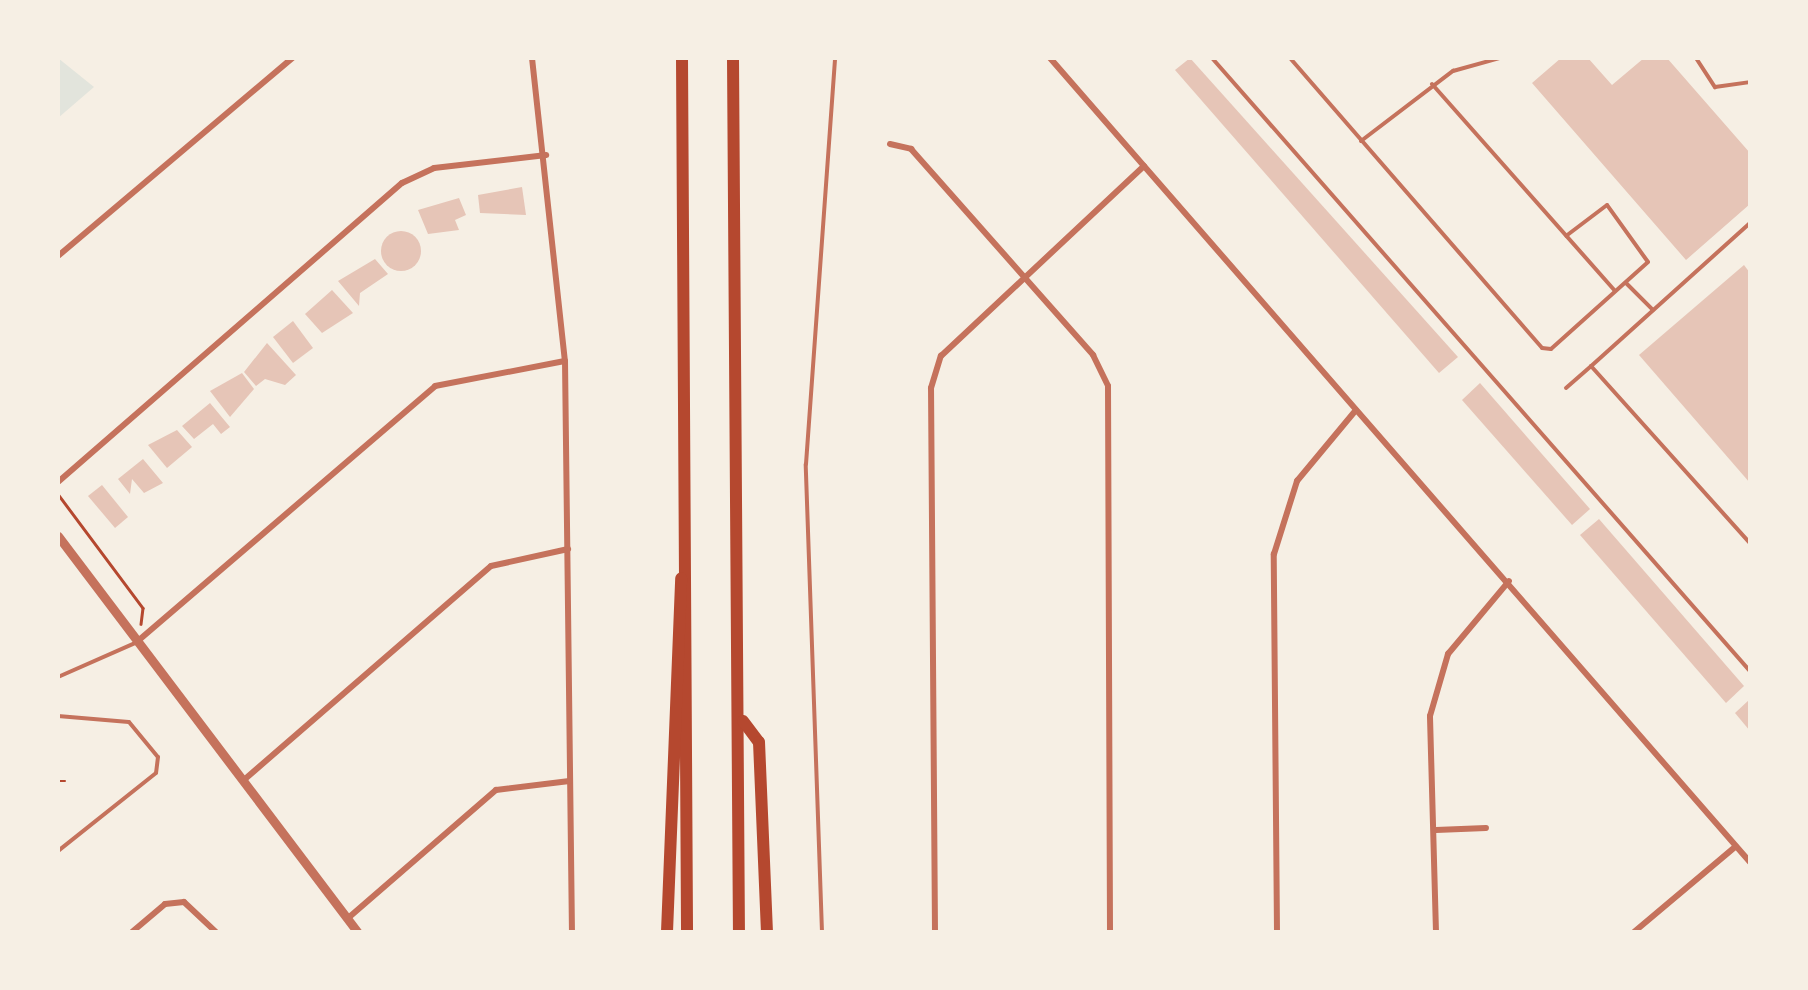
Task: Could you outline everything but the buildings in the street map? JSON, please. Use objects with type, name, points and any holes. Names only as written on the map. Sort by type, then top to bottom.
[{"type":"highway","points":[[682,58],[687,932]]},
{"type":"highway","points":[[734,58],[742,720],[739,932]]},
{"type":"highway","points":[[667,932],[674,596],[685,566]]},
{"type":"highway","points":[[742,720],[759,742],[767,932]]},
{"type":"street","points":[[58,256],[292,58]]},
{"type":"street","points":[[532,58],[546,155],[565,361],[572,932]]},
{"type":"street","points":[[1050,58],[1750,862]]},
{"type":"street","points":[[890,144],[911,150],[1093,355],[1108,386],[1110,932]]},
{"type":"street","points":[[58,482],[402,183],[434,168],[546,155]]},
{"type":"street","points":[[935,932],[932,388],[941,356],[1019,275],[1144,166]]},
{"type":"street","points":[[140,640],[435,386],[565,361]]},
{"type":"street","points":[[1277,932],[1274,554],[1297,481],[1356,410]]},
{"type":"street","points":[[58,536],[357,932]]},
{"type":"street","points":[[245,779],[491,566],[568,549]]},
{"type":"street","points":[[1436,932],[1430,716],[1448,654],[1508,581]]},
{"type":"street","points":[[347,918],[496,790],[568,781]]},
{"type":"street","points":[[1436,830],[1486,828]]},
{"type":"street","points":[[1634,932],[1736,846]]},
{"type":"street","points":[[132,932],[165,904],[184,902],[216,932]]},
{"type":"lane","points":[[822,932],[806,464],[835,58]]},
{"type":"lane","points":[[1212,58],[1750,671]]},
{"type":"lane","points":[[1290,58],[1542,348],[1626,283],[1646,253],[1606,205],[1566,236]]},
{"type":"lane","points":[[1360,141],[1432,84],[1500,58]]},
{"type":"lane","points":[[1696,58],[1715,87],[1750,82]]},
{"type":"lane","points":[[1432,84],[1616,292]]},
{"type":"lane","points":[[1566,388],[1750,224]]},
{"type":"lane","points":[[1745,228],[1750,234]]},
{"type":"lane","points":[[1626,283],[1652,310]]},
{"type":"lane","points":[[1591,366],[1750,543]]},
{"type":"lane","points":[[58,677],[140,640]]},
{"type":"lane","points":[[58,716],[138,726],[158,764],[58,851]]},
{"type":"path","points":[[58,494],[144,608],[140,640]]},
{"type":"path","points":[[58,781],[65,781]]},
{"type":"shaded area","points":[[58,58],[94,87],[58,118]]}]
